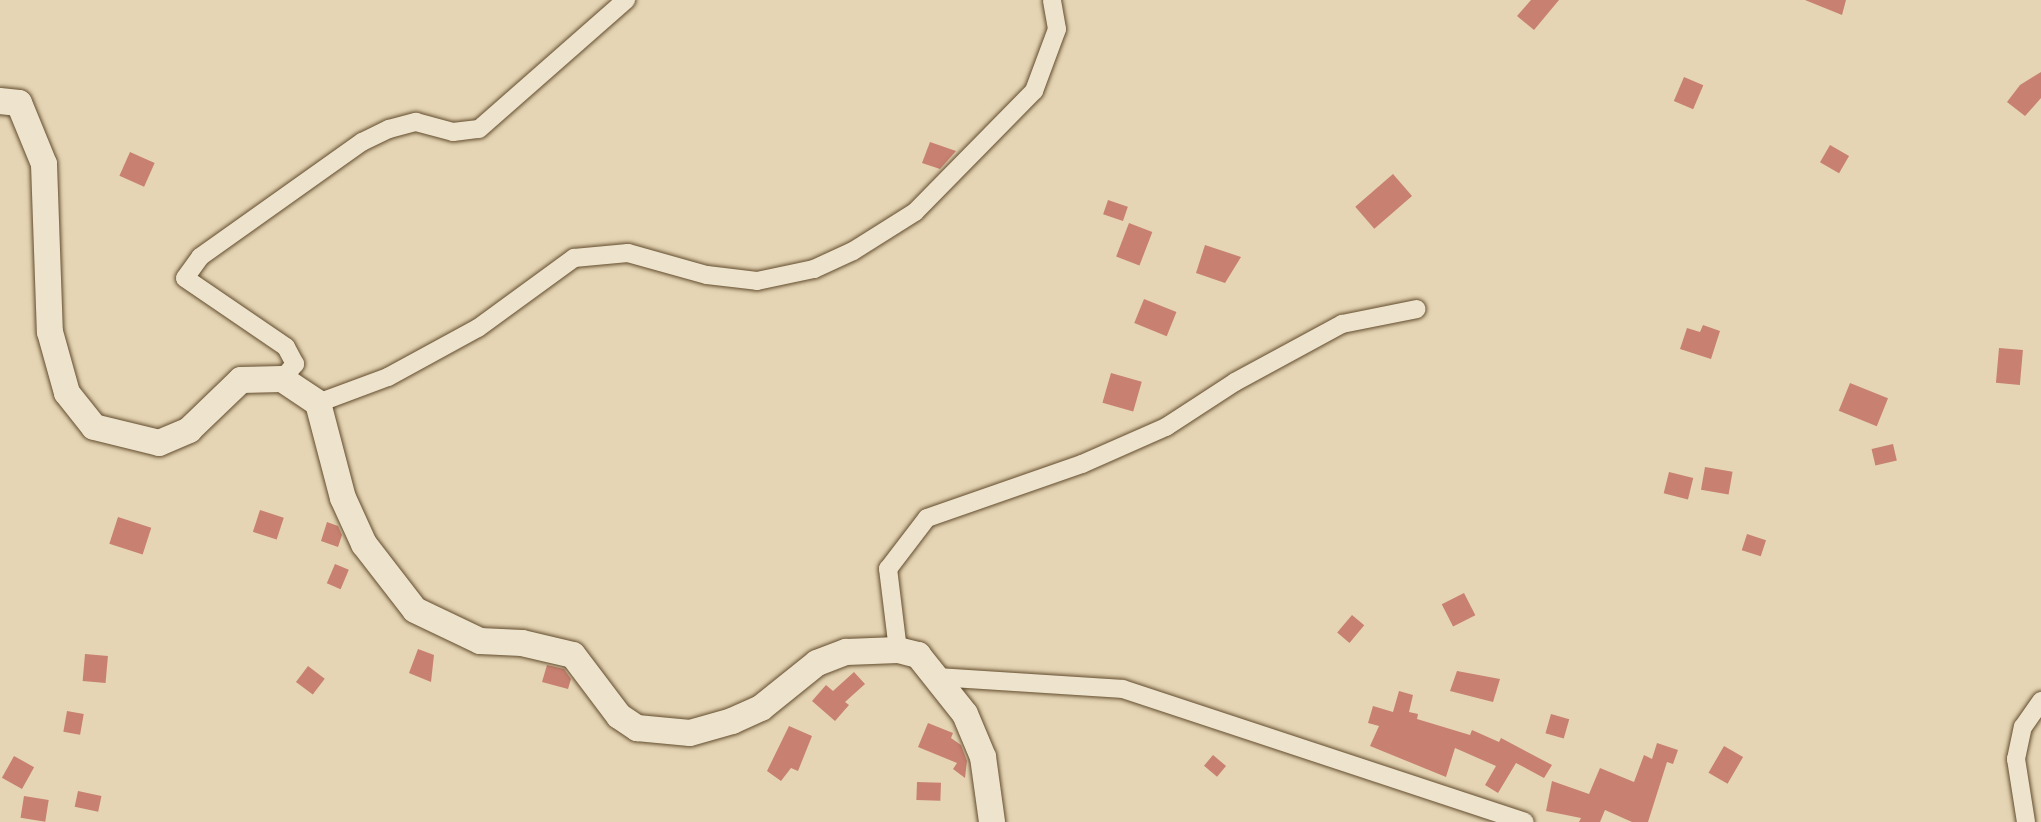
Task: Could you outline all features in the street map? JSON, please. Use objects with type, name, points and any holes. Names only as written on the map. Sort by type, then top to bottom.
[{"type":"main road","points":[[0,101],[19,103],[44,164],[50,332],[67,393],[94,427],[159,443],[189,430],[241,380],[282,379],[318,403],[343,498],[364,544],[415,610],[480,641],[522,643],[573,655],[619,716],[637,728],[690,733],[732,721],[761,708],[817,663],[846,652],[898,650],[918,655],[965,714],[983,757],[992,822]]},
{"type":"street","points":[[282,379],[295,364],[286,347],[185,278],[200,257],[362,142],[389,129],[416,122],[453,132],[479,129],[626,0]]},
{"type":"street","points":[[318,403],[388,377],[478,328],[574,258],[628,253],[707,275],[757,281],[814,269],[853,251],[915,212],[1034,91],[1057,29],[1052,0]]},
{"type":"street","points":[[898,650],[888,569],[927,518],[1082,464],[1166,427],[1235,382],[1342,324],[1417,309]]},
{"type":"street","points":[[938,677],[1123,689],[1525,822]]},
{"type":"street","points":[[2026,822],[2016,759],[2023,727],[2041,701]]},
{"type":"building","points":[[1531,0],[1559,0],[1534,30],[1517,16]]},
{"type":"building","points":[[1805,0],[1846,0],[1842,15]]},
{"type":"building","points":[[2041,72],[2041,98],[2025,116],[2007,102],[2020,85]]},
{"type":"building","points":[[1684,77],[1703,85],[1693,109],[1674,101]]},
{"type":"building","points":[[930,142],[956,151],[940,169],[922,163]]},
{"type":"building","points":[[1830,145],[1849,156],[1839,173],[1820,162]]},
{"type":"building","points":[[130,152],[155,163],[144,187],[119,176]]},
{"type":"building","points":[[1393,174],[1412,196],[1374,229],[1355,207]]},
{"type":"building","points":[[1108,200],[1128,207],[1123,221],[1103,214]]},
{"type":"building","points":[[1129,223],[1152,232],[1139,266],[1116,257]]},
{"type":"building","points":[[1205,245],[1241,257],[1225,283],[1196,273]]},
{"type":"building","points":[[1144,299],[1176,312],[1167,336],[1134,323]]},
{"type":"building","points":[[1703,325],[1720,331],[1711,359],[1680,349],[1687,328],[1700,332]]},
{"type":"building","points":[[1999,348],[2023,350],[2020,385],[1996,383]]},
{"type":"building","points":[[1111,373],[1142,382],[1133,412],[1102,403]]},
{"type":"building","points":[[1850,383],[1888,398],[1877,426],[1839,411]]},
{"type":"building","points":[[1893,444],[1897,461],[1875,466],[1872,449]]},
{"type":"building","points":[[1705,467],[1733,472],[1729,495],[1701,490]]},
{"type":"building","points":[[1669,472],[1693,478],[1688,499],[1664,493]]},
{"type":"building","points":[[260,510],[284,518],[277,540],[253,532]]},
{"type":"building","points":[[118,517],[151,528],[143,554],[109,544]]},
{"type":"building","points":[[327,522],[338,526],[342,535],[338,547],[321,541]]},
{"type":"building","points":[[1747,534],[1766,540],[1761,556],[1742,550]]},
{"type":"building","points":[[335,564],[349,570],[341,589],[327,583]]},
{"type":"building","points":[[1464,593],[1475,615],[1453,627],[1442,604]]},
{"type":"building","points":[[1352,615],[1364,625],[1349,643],[1337,633]]},
{"type":"building","points":[[418,649],[434,655],[431,682],[409,673]]},
{"type":"building","points":[[85,654],[108,656],[106,683],[83,681]]},
{"type":"building","points":[[547,665],[564,669],[571,679],[568,689],[542,682]]},
{"type":"building","points":[[308,666],[325,679],[313,695],[296,682]]},
{"type":"building","points":[[1457,671],[1500,679],[1493,702],[1450,691]]},
{"type":"building","points":[[854,672],[865,684],[845,702],[849,705],[835,721],[812,701],[826,685],[833,691]]},
{"type":"building","points":[[1399,691],[1413,695],[1409,712],[1418,714],[1417,719],[1470,735],[1472,730],[1499,742],[1501,738],[1552,765],[1544,778],[1516,763],[1498,793],[1485,785],[1496,766],[1455,748],[1446,777],[1370,746],[1379,726],[1368,723],[1373,706],[1393,712]]},
{"type":"building","points":[[67,711],[84,714],[80,735],[63,732]]},
{"type":"building","points":[[1551,714],[1569,719],[1564,738],[1545,733]]},
{"type":"building","points":[[928,723],[953,733],[951,738],[961,745],[967,761],[965,778],[953,769],[957,763],[918,747]]},
{"type":"building","points":[[789,726],[812,736],[798,771],[791,768],[781,781],[767,771]]},
{"type":"building","points":[[1657,743],[1678,750],[1673,764],[1667,762],[1648,822],[1632,822],[1605,810],[1600,822],[1579,822],[1581,818],[1546,811],[1552,781],[1589,794],[1600,768],[1634,782],[1644,755],[1652,759]]},
{"type":"building","points":[[1724,746],[1743,757],[1728,784],[1708,773]]},
{"type":"building","points":[[1213,755],[1226,766],[1217,777],[1204,766]]},
{"type":"building","points":[[14,756],[34,767],[22,789],[2,778]]},
{"type":"building","points":[[917,782],[941,783],[940,801],[916,800]]},
{"type":"building","points":[[78,791],[101,796],[98,812],[75,807]]},
{"type":"building","points":[[24,796],[49,800],[45,822],[21,818]]}]
